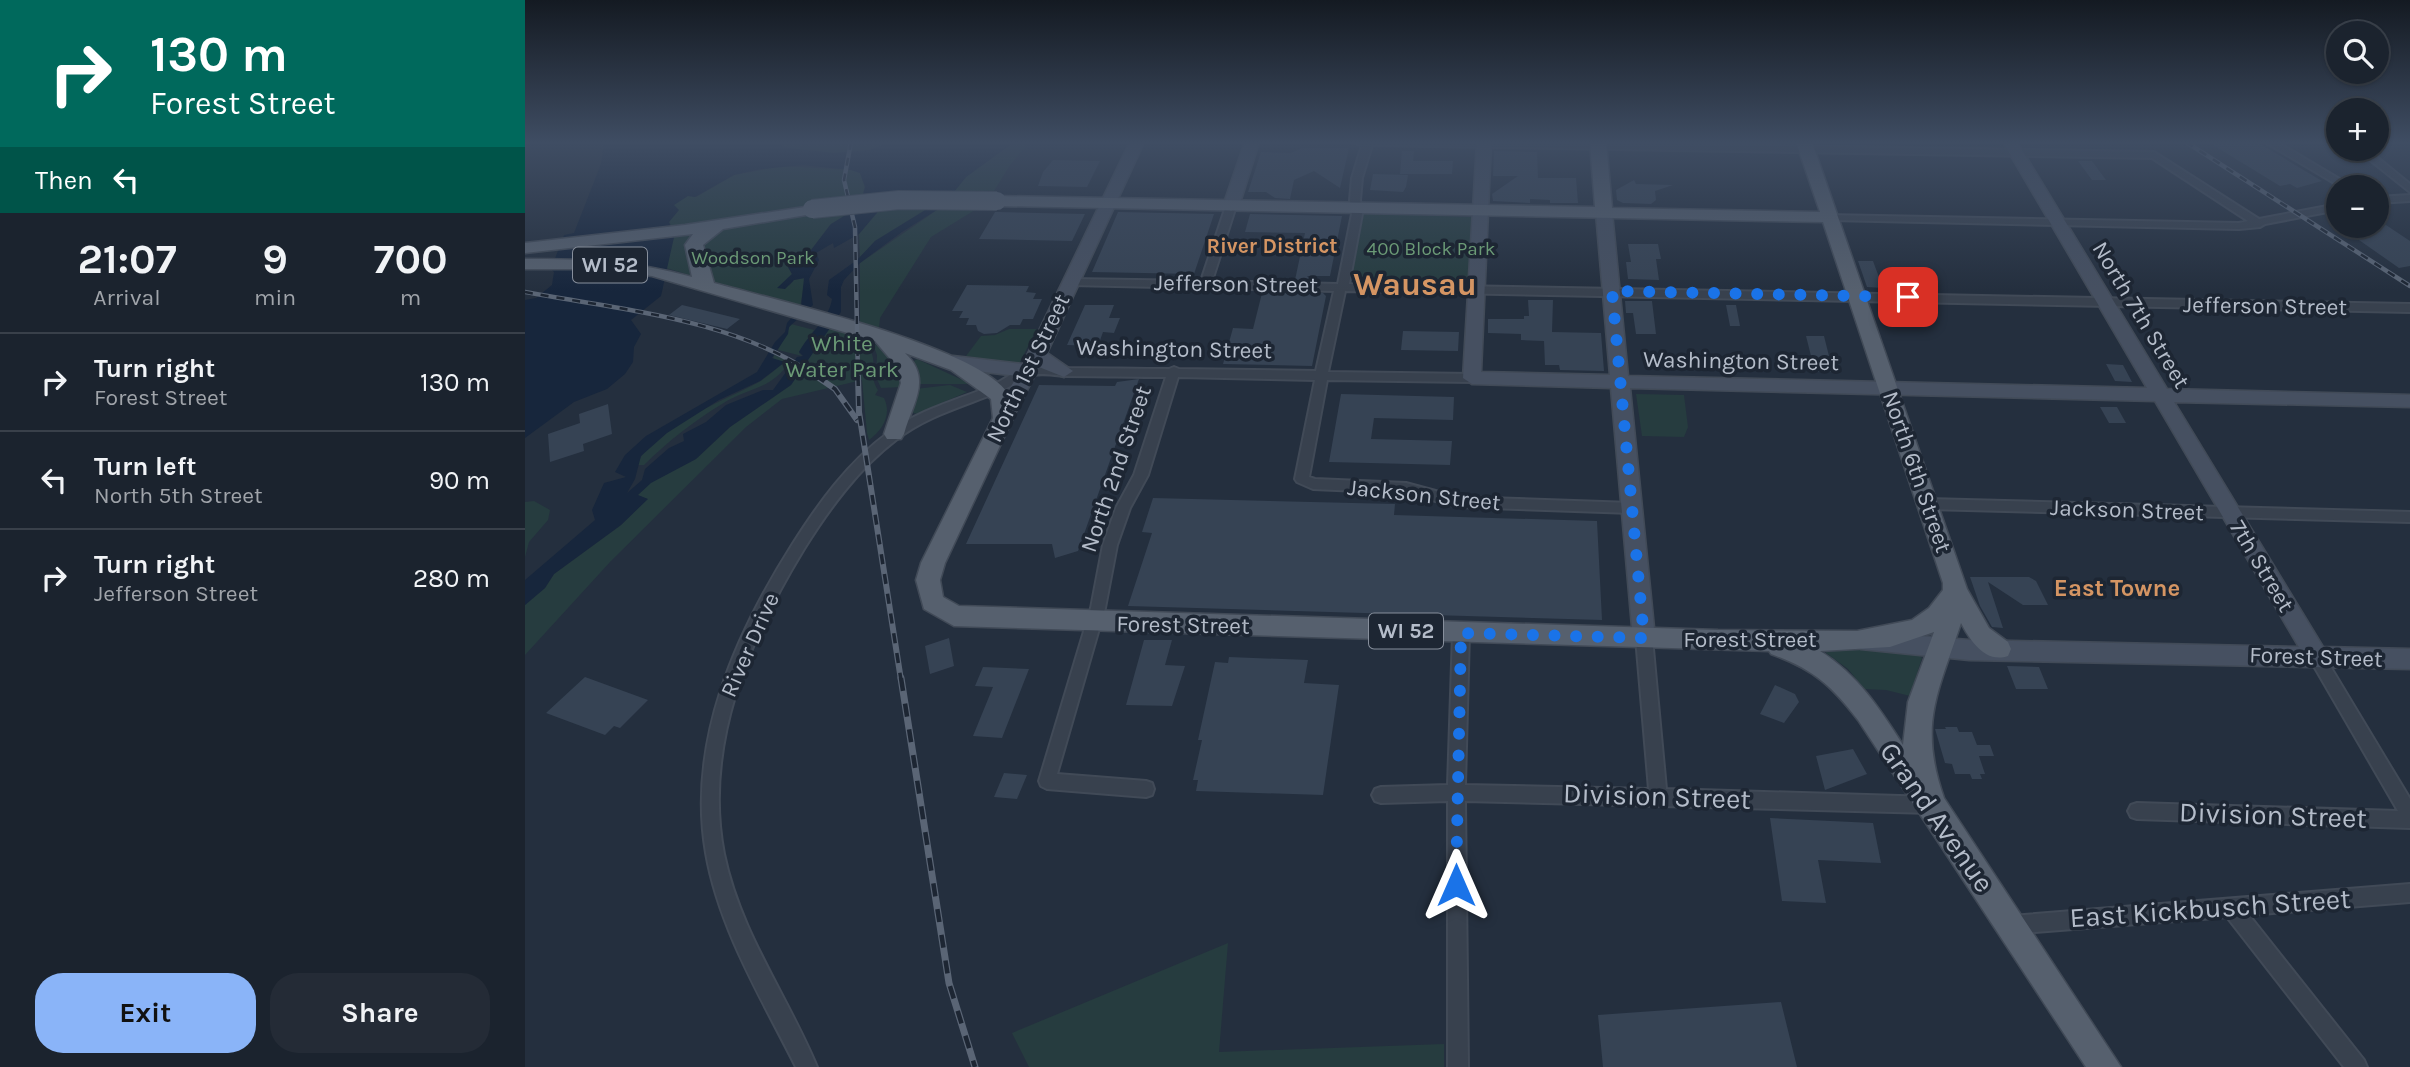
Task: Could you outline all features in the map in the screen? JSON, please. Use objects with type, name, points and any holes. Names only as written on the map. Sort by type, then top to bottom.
[{"type":"main road","points":[[1602,192],[1604,213],[1831,217]]},
{"type":"main road","name":"North 6th Street","points":[[1822,192],[1956,591],[1980,635],[1999,649]]},
{"type":"main road","name":"WI 52","points":[[525,248],[685,230],[812,209],[919,199],[1604,213]]},
{"type":"main road","points":[[707,287],[700,274],[694,243],[701,235],[721,224]]},
{"type":"main road","name":"WI 52","points":[[525,264],[616,265],[671,276],[883,337],[953,362],[992,388]]},
{"type":"main road","points":[[883,337],[888,348],[906,366],[911,382],[908,398],[894,434]]},
{"type":"main road","points":[[992,388],[1003,402],[1003,418]]},
{"type":"main road","name":"North 1st Street","points":[[930,596],[928,580],[933,562],[1003,418]]},
{"type":"main road","name":"WI 52","points":[[1857,641],[1890,637],[1920,628],[1938,615],[1956,591]]},
{"type":"main road","points":[[1932,805],[1917,757],[1915,727],[1956,591]]},
{"type":"main road","name":"Forest Street","points":[[930,596],[940,609],[954,616],[1094,623],[1718,640],[1857,641]]},
{"type":"main road","name":"Grand Avenue","points":[[1718,640],[1794,650],[1827,666],[1853,692],[1906,776],[1932,805],[2105,1067]]},
{"type":"street","name":"North 1st Street","points":[[1003,418],[1038,353],[1113,192]]},
{"type":"street","points":[[1206,284],[1236,192]]},
{"type":"street","points":[[1321,376],[1357,214],[1354,208],[1356,192]]},
{"type":"street","points":[[1472,378],[1481,192]]},
{"type":"street","name":"North 7th Street","points":[[2039,192],[2229,513]]},
{"type":"street","points":[[2211,192],[2260,224]]},
{"type":"street","points":[[2389,199],[2410,198]]},
{"type":"street","points":[[1831,217],[2260,224],[2326,210]]},
{"type":"street","points":[[1604,213],[1658,795]]},
{"type":"street","name":"Jefferson Street","points":[[1070,282],[1343,285],[2410,308]]},
{"type":"street","points":[[1038,353],[1044,362],[1064,371]]},
{"type":"street","points":[[953,362],[1028,371]]},
{"type":"street","name":"Washington Street","points":[[1028,371],[1137,370],[2410,401]]},
{"type":"street","name":"River Drive","points":[[807,1067],[742,936],[725,891],[712,829],[713,754],[733,674],[769,596],[831,503],[867,459],[894,434],[935,410],[1028,371]]},
{"type":"street","name":"North 2nd Street","points":[[1146,789],[1047,781],[1094,623],[1110,545],[1125,503],[1141,475],[1174,371]]},
{"type":"street","name":"Jackson Street","points":[[1321,376],[1301,470],[1302,479],[1313,484],[1406,488],[1458,502],[1632,508]]},
{"type":"street","name":"Jackson Street","points":[[1928,504],[2410,517]]},
{"type":"street","name":"7th Street","points":[[2229,513],[2316,656]]},
{"type":"street","points":[[1458,1067],[1456,793],[1461,633]]},
{"type":"street","name":"Forest Street","points":[[1857,641],[1941,648],[2410,659]]},
{"type":"street","points":[[2316,656],[2410,817]]},
{"type":"street","name":"Division Street","points":[[1381,795],[1658,795],[1932,805]]},
{"type":"street","name":"Division Street","points":[[2137,811],[2410,817]]},
{"type":"street","name":"East Kickbusch Street","points":[[2011,925],[2410,893]]},
{"type":"street","points":[[2231,907],[2357,1067]]},
{"type":"green space","name":"Woodson Park","points":[[705,192],[864,192],[862,198],[849,213],[830,225],[805,258],[788,267],[792,274],[789,286],[794,280],[805,278],[800,308],[666,268],[674,237],[804,214],[811,205],[672,227],[669,222],[673,205],[688,195],[696,197]]},
{"type":"green space","points":[[953,192],[994,192],[991,196],[950,195]]},
{"type":"green space","points":[[983,205],[931,237],[880,318],[879,328],[860,323],[860,263],[943,206]]},
{"type":"green space","points":[[881,207],[927,209],[875,241],[860,258],[859,234]]},
{"type":"green space","name":"400 Block Park","points":[[1362,213],[1471,217],[1474,219],[1471,223],[1469,282],[1354,282],[1352,270]]},
{"type":"green space","name":"White Water Park","points":[[830,322],[858,332],[871,349],[873,378],[878,390],[875,395],[884,398],[887,410],[885,421],[878,431],[869,440],[862,380],[782,399],[746,427],[610,562],[525,655],[525,605],[545,588],[554,574],[621,525],[647,499],[637,495],[651,482],[696,459],[730,427],[791,385]]},
{"type":"green space","points":[[791,324],[814,330],[799,353],[802,356],[778,350]]},
{"type":"green space","points":[[1009,329],[1037,329],[1019,364],[966,356],[981,336],[995,335]]},
{"type":"green space","points":[[872,342],[895,359],[902,387],[881,388],[876,377],[877,355]]},
{"type":"green space","points":[[774,355],[790,361],[776,378],[732,398],[671,440],[644,465],[637,465],[657,439],[673,427],[759,382],[785,362],[773,360]]},
{"type":"green space","points":[[917,359],[971,384],[918,384],[911,363]]},
{"type":"green space","points":[[950,385],[967,392],[917,414],[908,411],[915,389]]},
{"type":"green space","points":[[1636,394],[1684,395],[1688,427],[1684,437],[1642,436]]},
{"type":"green space","points":[[534,501],[550,510],[548,520],[529,542],[525,557],[525,502]]},
{"type":"green space","points":[[1826,648],[1914,650],[1922,658],[1910,696],[1886,690],[1864,689],[1848,669],[1826,653]]},
{"type":"green space","points":[[1228,943],[1219,1052],[1444,1044],[1444,1067],[1029,1067],[1012,1033]]},
{"type":"water","points":[[590,192],[704,192],[695,197],[688,196],[674,205],[679,210],[669,222],[674,237],[661,296],[631,320],[641,334],[634,347],[633,362],[625,374],[607,389],[574,402],[525,438],[525,300],[536,298],[552,285],[554,272],[551,269],[564,235],[574,233]]},
{"type":"water","points":[[864,192],[954,192],[943,206],[860,263],[844,280],[841,287],[841,312],[791,385],[730,427],[696,459],[651,483],[638,495],[648,499],[621,525],[554,574],[545,588],[525,605],[525,580],[595,520],[592,510],[604,483],[626,477],[615,472],[625,455],[646,436],[757,372],[775,342],[785,332],[787,323],[801,307],[804,278],[794,280],[785,289],[777,288],[792,274],[788,267],[805,258],[831,224],[849,213],[862,198]],"holes":[[[882,207],[927,209],[875,241],[857,260],[829,280],[827,295],[832,299],[827,313],[799,352],[803,356],[797,357],[773,390],[763,390],[726,405],[706,422],[683,434],[684,441],[669,448],[645,469],[642,480],[627,493],[635,479],[641,456],[667,433],[719,400],[760,381],[785,362],[772,358],[788,334],[789,327],[813,305],[809,279],[819,260],[816,253],[833,243],[834,248],[859,234]]]},
{"type":"building","points":[[1248,192],[1292,192],[1290,199],[1275,198],[1266,192]]},
{"type":"building","points":[[1495,192],[1577,192],[1578,203],[1550,203],[1550,200],[1530,199],[1530,203],[1493,201],[1492,194]]},
{"type":"building","points":[[1616,192],[1655,192],[1656,200],[1651,204],[1623,203],[1617,200]]},
{"type":"building","points":[[995,212],[1085,214],[1072,241],[979,239]]},
{"type":"building","points":[[1118,212],[1214,214],[1194,274],[1092,272]]},
{"type":"building","points":[[1250,214],[1342,216],[1330,276],[1307,276],[1312,281],[1295,280],[1305,233],[1245,232]]},
{"type":"building","points":[[2389,227],[2410,241],[2410,266],[2399,268],[2356,238],[2389,238]]},
{"type":"building","points":[[1628,244],[1658,244],[1661,259],[1656,259],[1659,280],[1628,279],[1626,262],[1631,262]]},
{"type":"building","points":[[1858,261],[1873,261],[1883,288],[1867,287]]},
{"type":"building","points":[[967,285],[1029,286],[1026,292],[1036,293],[1033,299],[1042,299],[1033,319],[1023,319],[1020,325],[1010,325],[997,333],[984,334],[978,331],[976,325],[966,325],[969,318],[959,318],[963,311],[952,311]]},
{"type":"building","points":[[1262,293],[1323,293],[1326,296],[1312,366],[1223,364],[1233,328],[1253,329]]},
{"type":"building","points":[[1528,300],[1553,300],[1552,332],[1601,333],[1604,371],[1560,370],[1559,365],[1545,365],[1544,341],[1521,340],[1521,334],[1488,333],[1488,319],[1524,319],[1524,316],[1529,316]]},
{"type":"building","points":[[1625,301],[1652,301],[1656,334],[1636,334],[1633,313],[1626,313]]},
{"type":"building","points":[[682,305],[740,319],[727,329],[669,315]]},
{"type":"building","points":[[1085,305],[1114,305],[1109,318],[1120,318],[1114,333],[1103,332],[1098,346],[1067,345]]},
{"type":"building","points":[[1726,305],[1736,305],[1740,326],[1730,326]]},
{"type":"building","points":[[1403,331],[1459,332],[1458,351],[1401,350]]},
{"type":"building","points":[[1806,336],[1824,336],[1833,372],[1815,372]]},
{"type":"building","points":[[2106,364],[2123,365],[2132,382],[2115,381]]},
{"type":"building","points":[[1139,379],[1078,551],[1055,558],[1052,544],[966,544],[1039,385],[1115,386],[1117,382]]},
{"type":"building","points":[[1341,394],[1454,397],[1453,420],[1374,418],[1371,439],[1452,441],[1450,465],[1329,462]]},
{"type":"building","points":[[608,404],[612,434],[583,444],[584,451],[550,462],[548,434],[580,423],[579,414]]},
{"type":"building","points":[[2100,407],[2117,407],[2126,423],[2109,423]]},
{"type":"building","points":[[1153,498],[1395,504],[1394,515],[1597,521],[1602,620],[1128,606],[1152,533],[1142,532]]},
{"type":"building","points":[[1970,577],[2029,577],[2036,581],[2048,605],[2023,605],[1988,582],[2003,628],[1992,627],[1980,606]]},
{"type":"building","points":[[949,638],[954,666],[930,674],[925,646]]},
{"type":"building","points":[[1144,640],[1172,640],[1165,665],[1185,666],[1172,706],[1126,705]]},
{"type":"building","points":[[1229,657],[1308,660],[1304,683],[1339,685],[1323,795],[1196,791],[1198,780],[1193,780],[1202,740],[1198,740],[1215,662],[1228,663]]},
{"type":"building","points":[[2007,666],[2039,667],[2048,689],[2016,689]]},
{"type":"building","points":[[983,667],[1029,669],[1002,738],[973,736],[993,687],[975,686]]},
{"type":"building","points":[[585,677],[648,700],[620,728],[614,726],[605,735],[546,713]]},
{"type":"building","points":[[1775,685],[1795,694],[1799,702],[1784,723],[1760,714]]},
{"type":"building","points":[[1945,727],[1957,727],[1959,732],[1972,732],[1977,745],[1990,745],[1994,756],[1979,756],[1985,774],[1980,774],[1982,779],[1972,779],[1970,774],[1955,774],[1952,764],[1945,763],[1935,729],[1946,729]]},
{"type":"building","points":[[1853,749],[1867,774],[1825,790],[1816,756]]},
{"type":"building","points":[[1004,773],[1027,775],[1017,799],[994,797]]},
{"type":"building","points":[[1770,818],[1873,823],[1881,863],[1818,860],[1826,903],[1782,901]]},
{"type":"building","points":[[1781,1002],[1797,1067],[1603,1067],[1598,1015]]},
{"type":"railway","points":[[847,192],[855,227],[858,378]]},
{"type":"railway","points":[[2263,192],[2410,286]]},
{"type":"railway","points":[[525,292],[639,312],[715,330],[752,342],[787,358],[818,377]]},
{"type":"railway","points":[[858,376],[859,412],[901,680]]},
{"type":"railway","points":[[818,377],[835,389],[857,420]]},
{"type":"railway","points":[[901,678],[949,983],[975,1067]]},
{"type":"district","name":"River District","points":[[1272,246]]},
{"type":"district","name":"Wausau","points":[[1415,284]]},
{"type":"district","name":"East Towne","points":[[2117,588]]},
{"type":"route","points":[[1456,885],[1461,633],[1644,638],[1612,291],[1908,297]]}]
